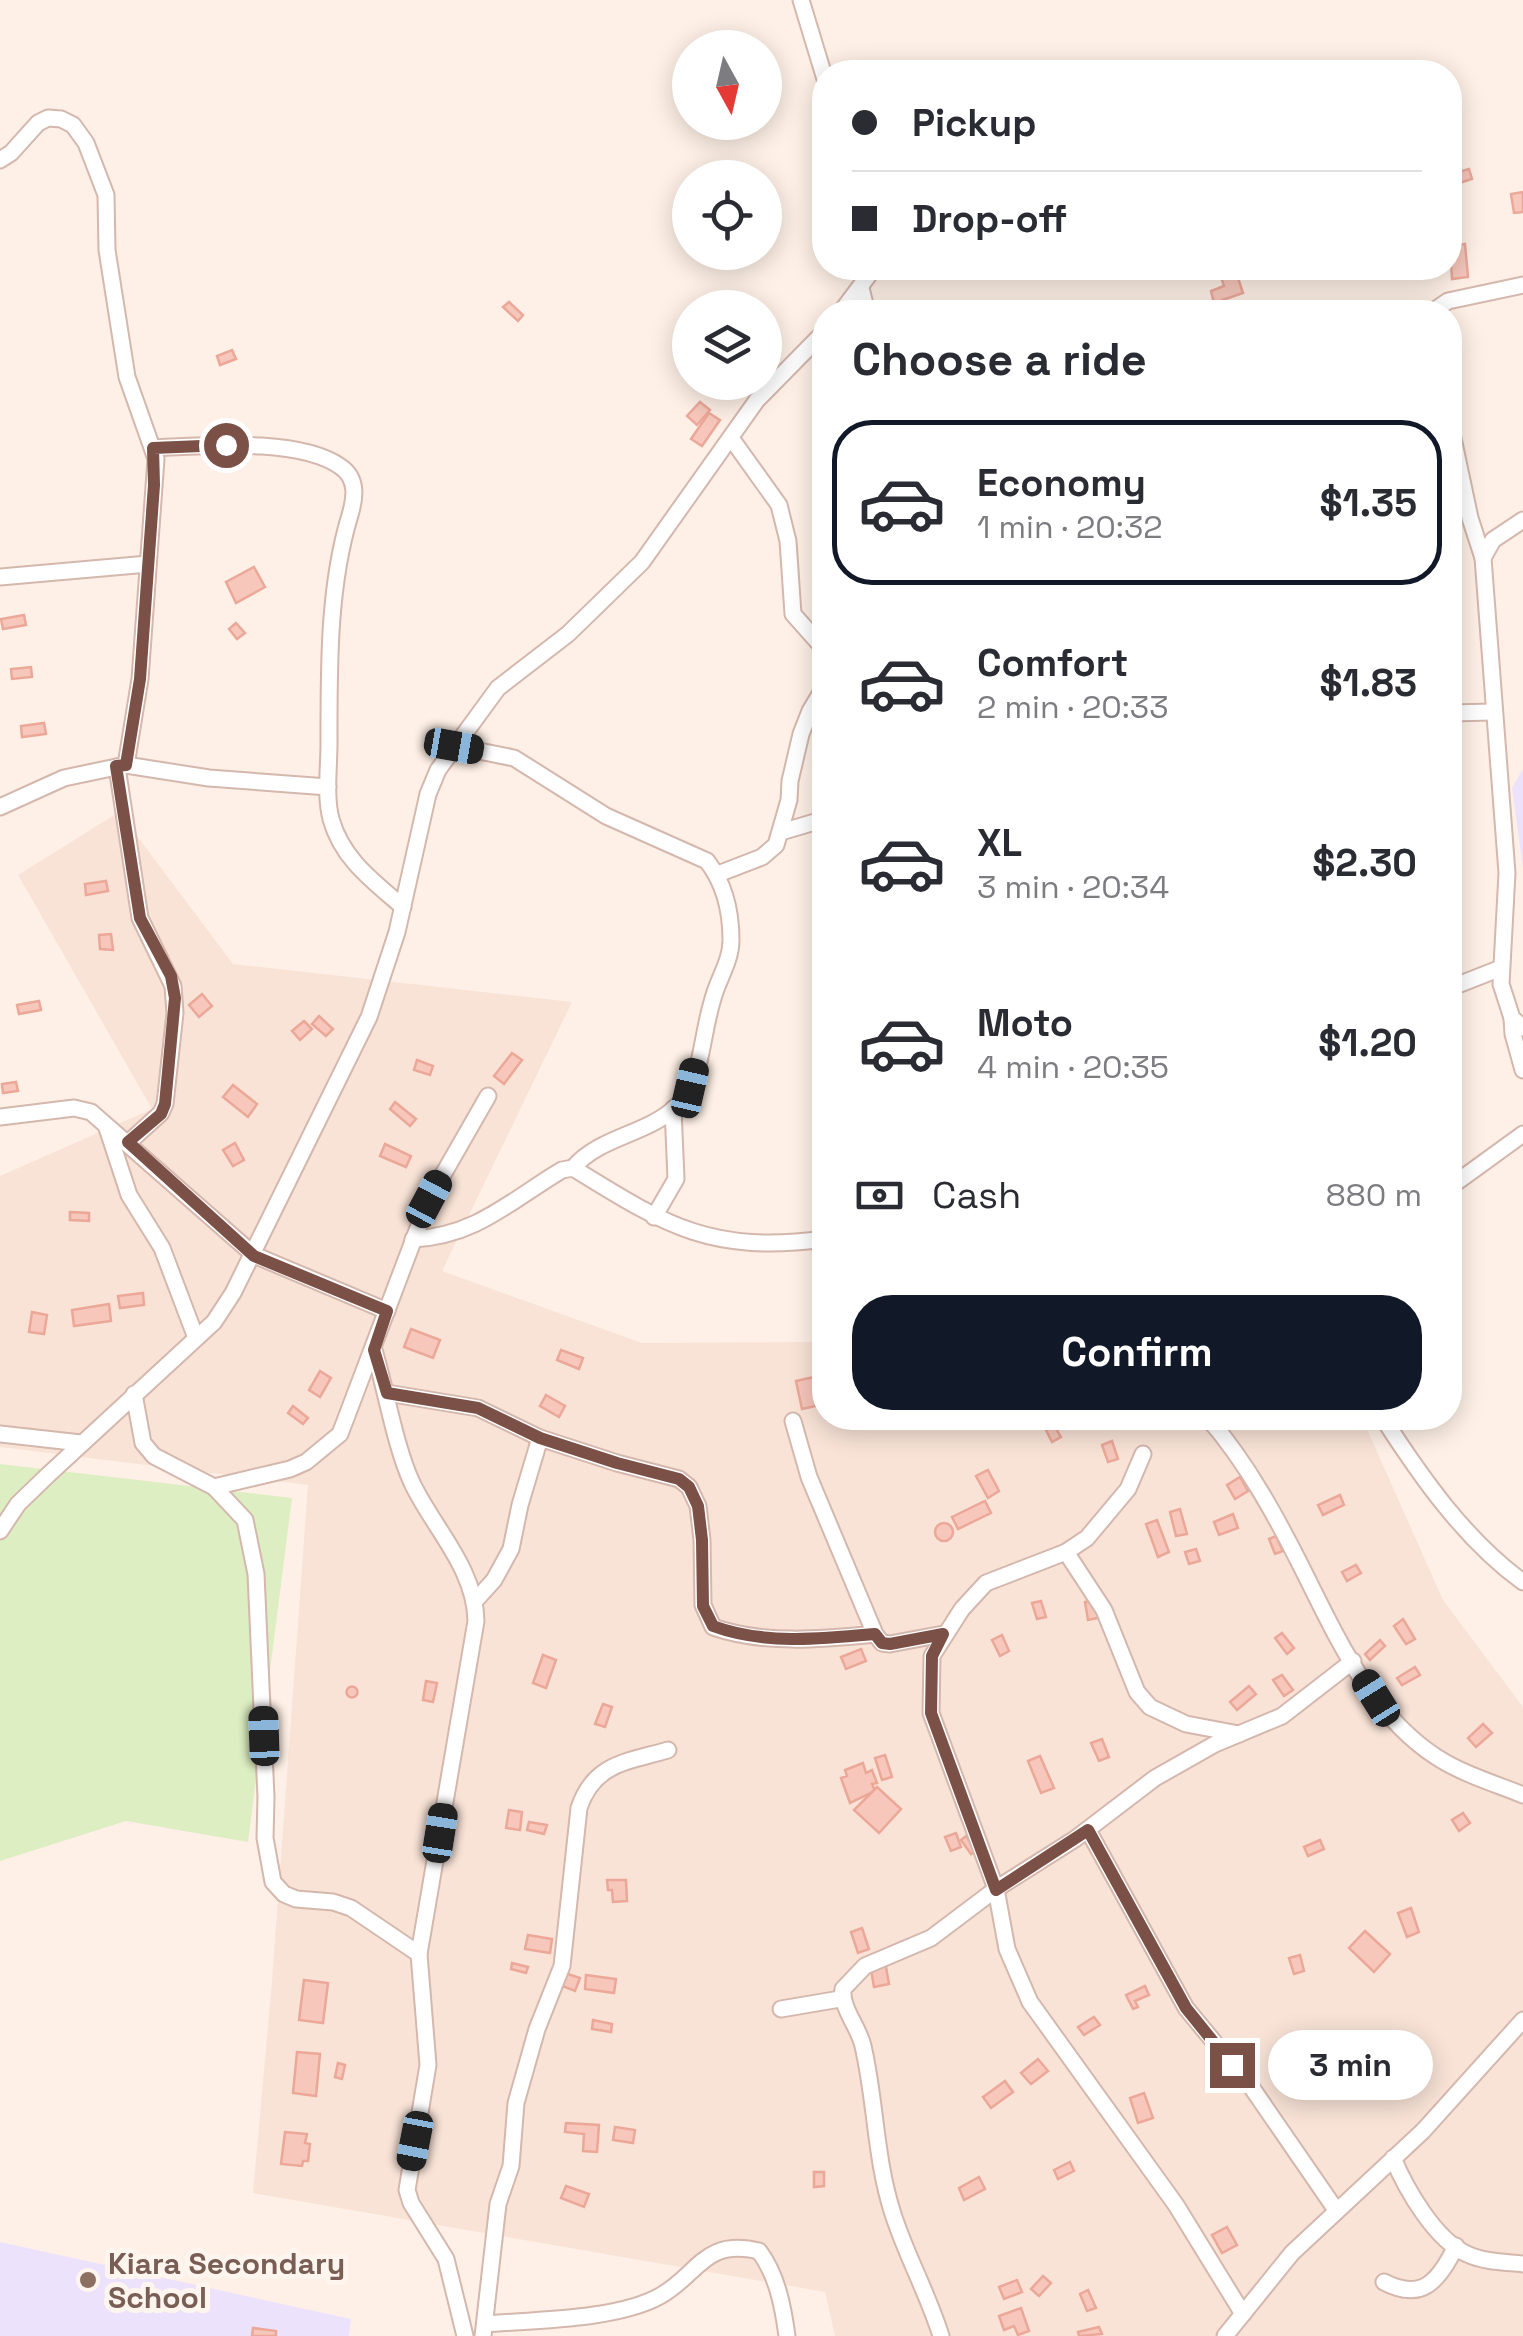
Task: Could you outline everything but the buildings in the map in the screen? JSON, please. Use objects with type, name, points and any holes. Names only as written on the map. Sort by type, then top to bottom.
[{"type":"street","points":[[800,0],[819,60]]},
{"type":"street","points":[[0,160],[38,122],[48,118],[62,119],[73,126],[86,143],[106,195],[110,268],[126,377],[153,448],[155,472],[140,679],[121,766],[140,918],[171,976],[175,998],[165,1104],[161,1114],[128,1142]]},
{"type":"street","points":[[851,300],[866,280]]},
{"type":"street","points":[[1452,300],[1523,284]]},
{"type":"street","points":[[861,288],[864,300]]},
{"type":"street","points":[[0,1531],[18,1504],[214,1322],[254,1256],[279,1196],[370,1016],[402,906],[428,794],[454,746],[498,688],[568,634],[642,562],[757,400],[812,343]]},
{"type":"street","points":[[731,438],[780,505],[788,541],[793,614],[812,635]]},
{"type":"street","points":[[153,448],[277,447],[321,457],[343,468],[353,480],[355,498],[340,548],[336,578],[328,787],[332,821],[342,847],[356,866],[402,906]]},
{"type":"street","points":[[1462,480],[1483,558],[1492,651],[1493,712],[1508,873],[1501,984],[1518,1023],[1513,1034],[1523,1070]]},
{"type":"street","points":[[1483,558],[1494,540],[1523,520]]},
{"type":"street","points":[[0,576],[148,564]]},
{"type":"street","points":[[718,874],[762,857],[776,845],[801,734],[812,707]]},
{"type":"street","points":[[1462,713],[1493,712]]},
{"type":"street","points":[[412,1239],[440,1238],[480,1224],[562,1170],[573,1168],[596,1147],[673,1109],[690,1088],[705,1020],[729,957],[731,940],[727,903],[718,874],[707,861],[606,816],[514,758],[454,746]]},
{"type":"street","points":[[0,807],[64,778],[121,766],[328,787]]},
{"type":"street","points":[[782,832],[812,823]]},
{"type":"street","points":[[1462,983],[1501,968]]},
{"type":"street","points":[[214,1487],[290,1469],[306,1462],[335,1439],[374,1350],[429,1199],[488,1096]]},
{"type":"street","points":[[0,1117],[74,1108],[91,1112],[254,1256],[387,1311]]},
{"type":"street","points":[[654,1218],[676,1179],[673,1109]]},
{"type":"street","points":[[106,1124],[129,1195],[162,1248],[196,1338]]},
{"type":"street","points":[[1462,1178],[1523,1134]]},
{"type":"street","points":[[573,1168],[654,1218],[693,1234],[741,1243],[812,1241]]},
{"type":"street","points":[[374,1350],[410,1479],[465,1573],[475,1601],[473,1638],[419,1954],[428,2065],[407,2190],[446,2259],[465,2336]]},
{"type":"street","points":[[387,1393],[478,1408],[540,1438],[679,1479],[689,1487],[698,1506],[703,1606],[713,1626],[776,1638],[875,1634]]},
{"type":"street","points":[[134,1394],[143,1443],[154,1456],[214,1487],[246,1520],[256,1574],[264,1838],[273,1882],[284,1894],[296,1899],[351,1908],[419,1954]]},
{"type":"street","points":[[793,1420],[809,1477],[875,1634],[882,1643],[890,1644],[943,1634]]},
{"type":"street","points":[[1217,1430],[1256,1484],[1334,1634],[1376,1698],[1418,1743],[1440,1760],[1523,1794]]},
{"type":"street","points":[[1391,1430],[1434,1491],[1487,1552],[1523,1582]]},
{"type":"street","points":[[0,1434],[81,1443]]},
{"type":"street","points":[[475,1601],[494,1580],[510,1549],[540,1438]]},
{"type":"street","points":[[1143,1454],[1128,1489],[1110,1514],[1066,1552],[986,1583],[943,1634],[932,1656],[931,1713],[996,1890],[1007,1949],[1030,2002],[1176,2205],[1243,2314]]},
{"type":"street","points":[[1066,1552],[1104,1610],[1137,1692],[1150,1707],[1186,1724],[1244,1734]]},
{"type":"street","points":[[781,2009],[840,1999],[864,1966],[930,1938],[1185,1760],[1282,1716],[1353,1661]]},
{"type":"street","points":[[668,1750],[617,1764],[596,1776],[579,1808],[562,1966],[516,2103],[510,2166],[498,2204],[491,2251],[484,2330],[626,2308],[660,2296],[711,2254],[744,2247],[759,2251],[770,2266],[787,2336]]},
{"type":"street","points":[[1088,1830],[1186,2008],[1252,2088],[1336,2210]]},
{"type":"street","points":[[842,1995],[860,2035],[872,2087],[873,2125],[892,2211],[941,2336]]},
{"type":"street","points":[[1225,2336],[1292,2252],[1424,2131],[1523,2020]]},
{"type":"street","points":[[1394,2158],[1422,2209],[1465,2254],[1523,2264]]},
{"type":"street","points":[[1384,2282],[1402,2291],[1421,2289],[1441,2272],[1456,2246]]},
{"type":"shaded area","points":[[1523,769],[1523,869],[1512,788]]},
{"type":"shaded area","points":[[119,812],[233,964],[572,1002],[442,1271],[642,1343],[812,1342],[812,1430],[1367,1430],[1443,1600],[1523,1707],[1523,2336],[835,2336],[825,2292],[253,2193],[308,1485],[0,1447],[0,1176],[152,1109],[18,875]]},
{"type":"shaded area","name":"Kiara Secondary School","points":[[0,2242],[351,2319],[349,2336],[0,2336]]},
{"type":"green space","points":[[0,1464],[292,1498],[248,1842],[126,1821],[0,1861]]},
{"type":"place","name":"Kiara Secondary School","points":[[88,2280]]},
{"type":"route","points":[[226,445],[153,448],[156,459],[140,679],[126,765],[116,766],[140,918],[171,976],[175,1012],[164,1108],[128,1142],[254,1256],[387,1311],[374,1350],[387,1393],[478,1408],[540,1438],[679,1479],[689,1487],[698,1506],[703,1606],[713,1626],[776,1638],[875,1634],[882,1643],[890,1644],[943,1634],[932,1656],[931,1713],[996,1890],[1088,1830],[1186,2008],[1232,2065]]}]
